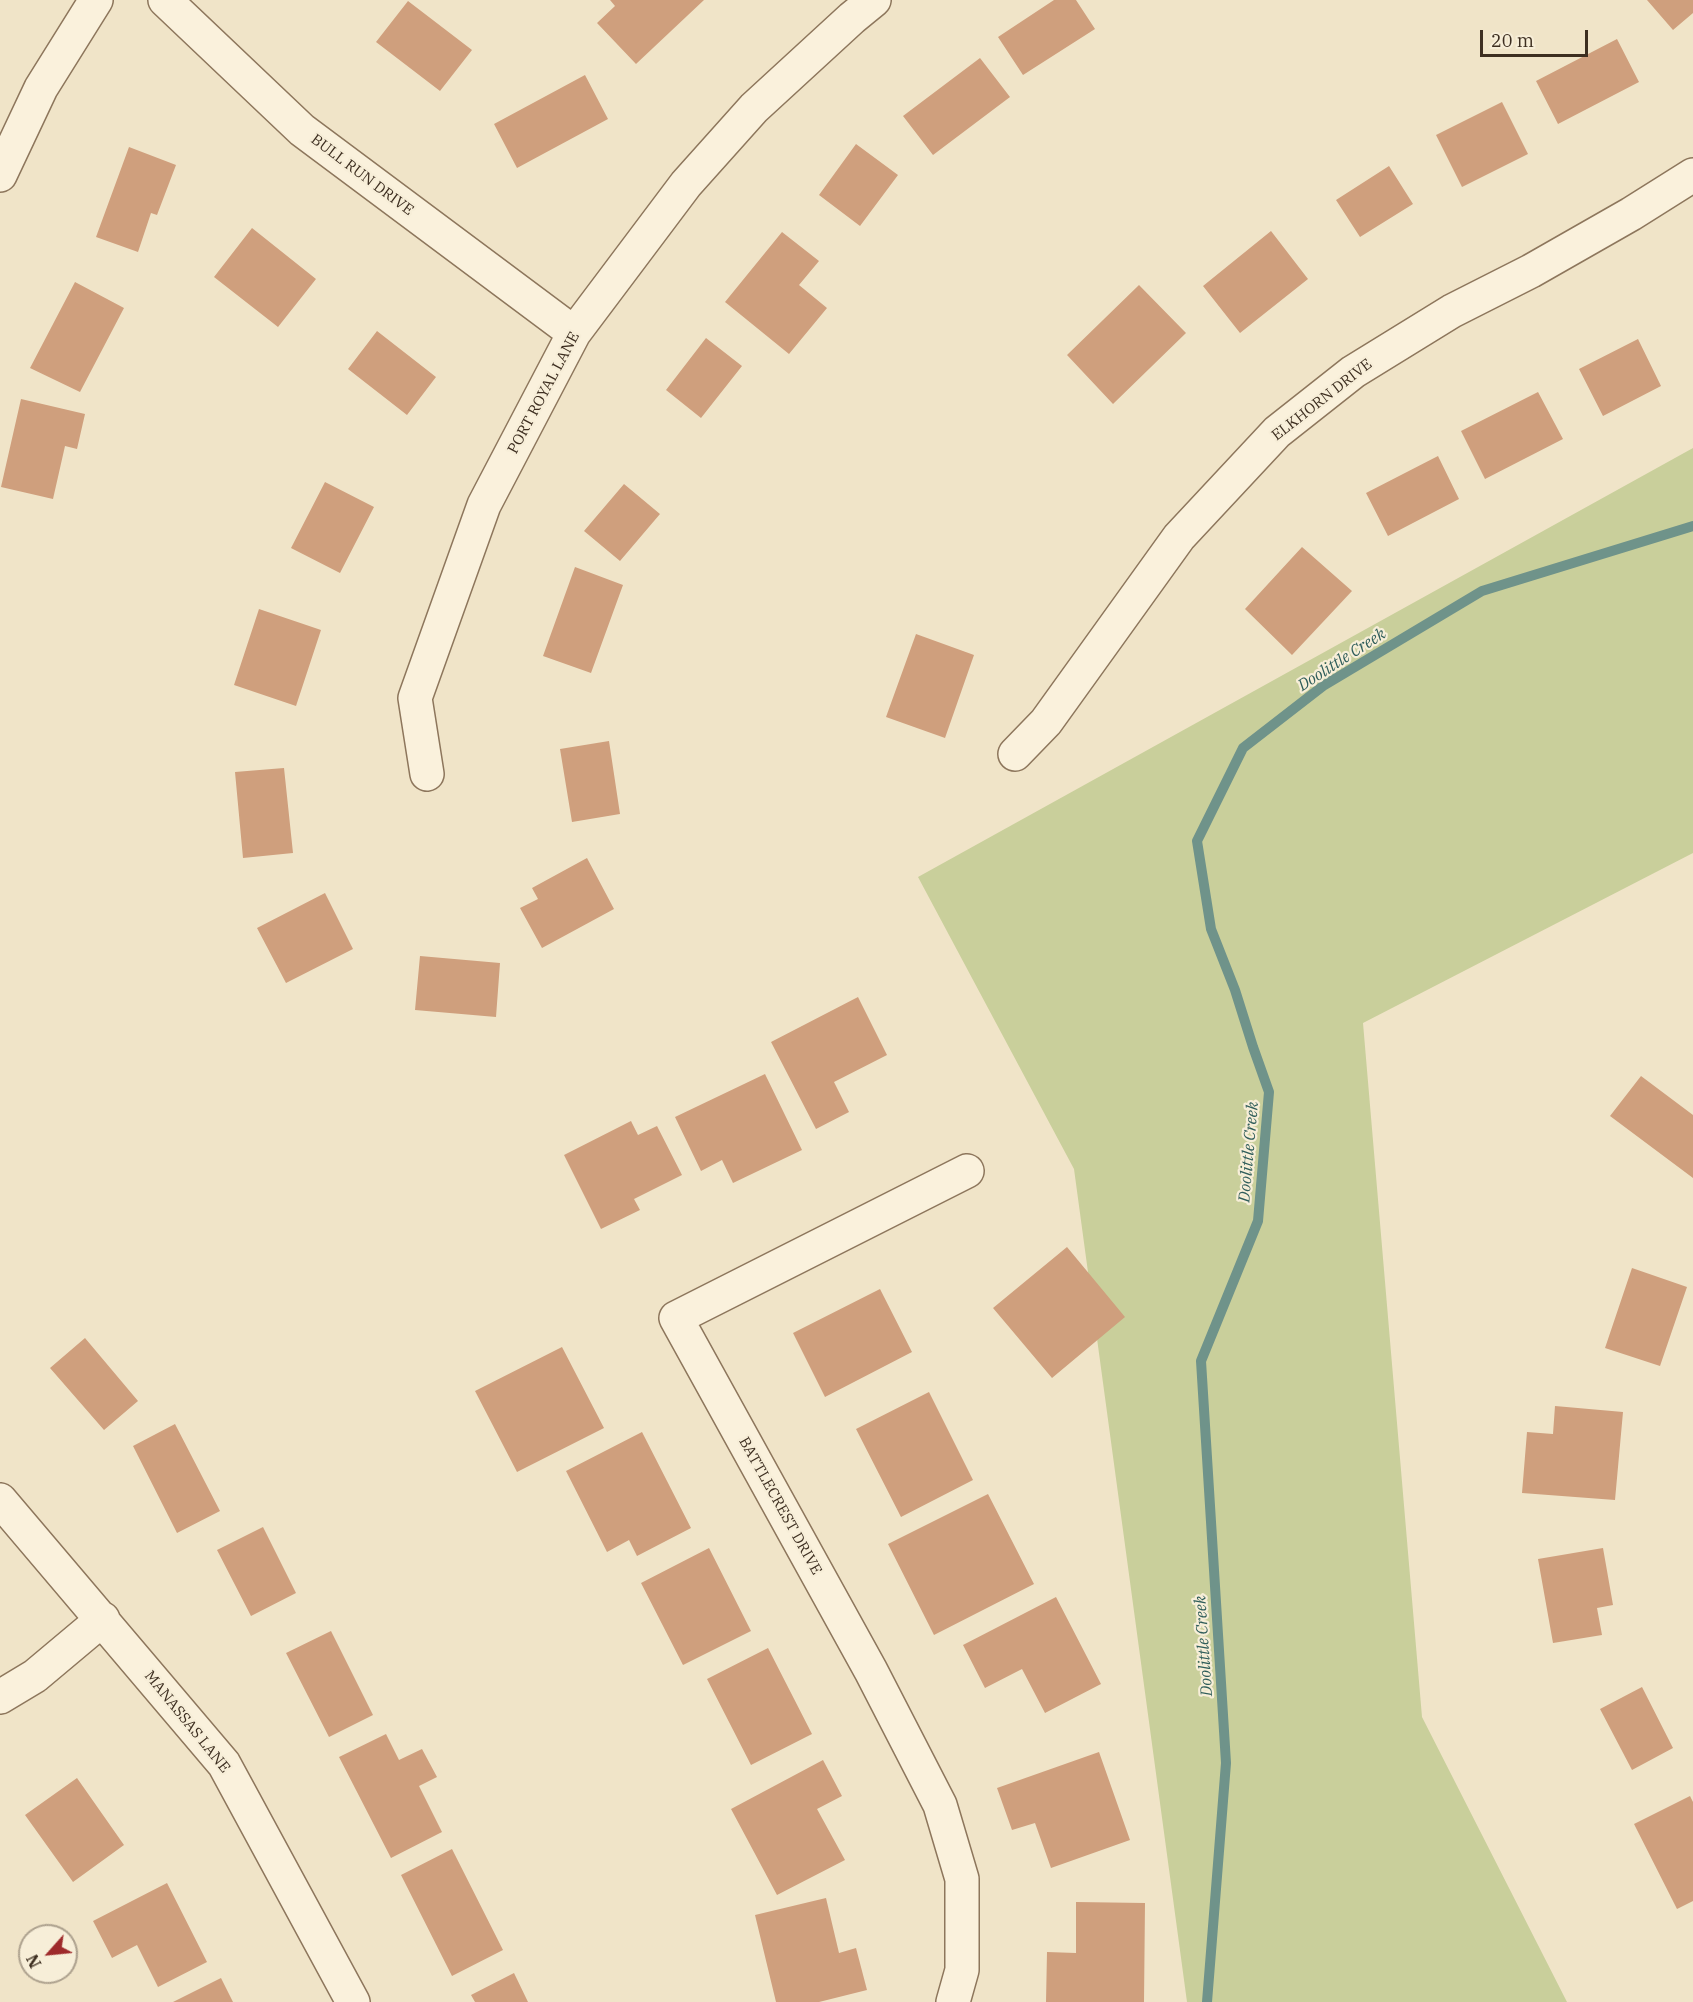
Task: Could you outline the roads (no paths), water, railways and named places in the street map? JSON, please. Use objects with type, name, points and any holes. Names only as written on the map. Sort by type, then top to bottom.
[{"type":"street","points":[[0,175],[41,88],[96,0]]},
{"type":"street","name":"BULL RUN DRIVE","points":[[165,0],[302,129],[574,333]]},
{"type":"street","name":"PORT ROYAL LANE","points":[[427,774],[415,698],[484,505],[574,333],[686,184],[708,159],[754,108],[874,0]]},
{"type":"street","name":"ELKHORN DRIVE","points":[[1015,754],[1046,722],[1179,537],[1277,432],[1353,372],[1452,311],[1541,265],[1631,214],[1693,175]]},
{"type":"street","name":"BATTLECREST DRIVE","points":[[953,2002],[962,1970],[962,1879],[939,1805],[871,1671],[676,1318],[967,1171]]},
{"type":"street","name":"MANASSAS LANE","points":[[0,1500],[224,1764],[353,2002]]},
{"type":"street","points":[[0,1697],[35,1676],[103,1619]]},
{"type":"waterway","name":"Doolittle Creek","points":[[1207,2002],[1226,1763],[1201,1361],[1258,1221],[1269,1092],[1235,990],[1211,929],[1197,841],[1243,748],[1323,686],[1482,591],[1693,526]]}]
